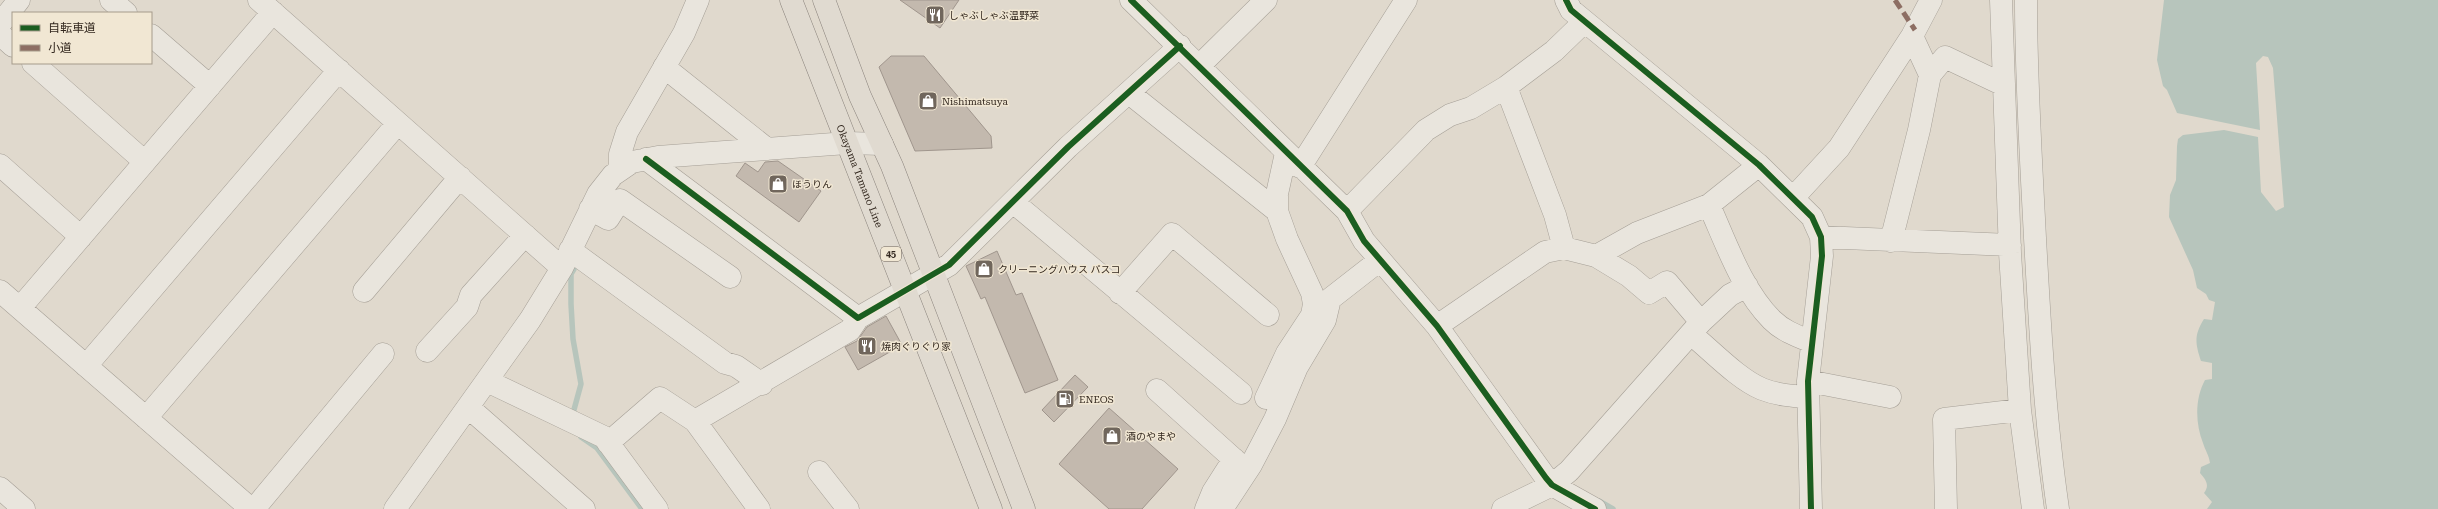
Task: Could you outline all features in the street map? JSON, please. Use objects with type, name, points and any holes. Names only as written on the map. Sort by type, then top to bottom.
[{"type":"main road","name":"Okayama Tamano Line","points":[[791,0],[991,509]]},
{"type":"main road","points":[[824,0],[882,144],[1024,509]]},
{"type":"street","points":[[0,24],[19,0]]},
{"type":"street","points":[[111,0],[125,12]]},
{"type":"street","points":[[620,169],[620,154],[627,132],[670,71],[698,0]]},
{"type":"street","points":[[1131,0],[1180,46],[1346,211],[1364,242],[1437,326],[1552,484],[1595,509]]},
{"type":"street","points":[[1199,66],[1266,0]]},
{"type":"street","points":[[1206,509],[1213,492],[1240,465],[1275,418],[1288,369],[1312,314],[1314,304],[1312,292],[1287,239],[1277,211],[1277,194],[1293,160],[1406,0]]},
{"type":"street","points":[[1566,0],[1571,10],[1584,22],[1759,165],[1812,217],[1821,237],[1822,256],[1808,389],[1811,509]]},
{"type":"street","points":[[1793,198],[1840,148],[1912,36],[1931,0]]},
{"type":"street","points":[[2001,0],[2010,249],[2020,410],[2033,509]]},
{"type":"street","points":[[2026,0],[2026,79],[2038,298],[2049,449],[2058,509]]},
{"type":"street","points":[[20,308],[210,86],[266,6],[525,235],[570,259],[725,363],[736,366],[762,384]]},
{"type":"street","points":[[1346,211],[1426,130],[1450,115],[1471,108],[1506,87],[1554,51],[1584,22]]},
{"type":"street","points":[[0,34],[12,45]]},
{"type":"street","points":[[152,36],[210,86]]},
{"type":"street","points":[[1912,36],[1930,75]]},
{"type":"street","points":[[695,421],[762,384],[850,330],[858,318],[949,265],[1068,147],[1180,46]]},
{"type":"street","points":[[1891,241],[1919,130],[1930,75],[1945,57],[2004,85]]},
{"type":"street","points":[[34,64],[145,162]]},
{"type":"street","points":[[86,366],[339,70]]},
{"type":"street","points":[[670,71],[767,149]]},
{"type":"street","points":[[1506,87],[1555,215],[1564,248]]},
{"type":"street","points":[[1129,93],[1277,211]]},
{"type":"street","points":[[146,418],[398,123]]},
{"type":"street","points":[[395,509],[530,320],[570,259],[596,213],[598,194],[613,174],[632,162],[646,159],[847,143],[882,144]]},
{"type":"street","points":[[646,159],[858,318]]},
{"type":"street","points":[[0,165],[81,237]]},
{"type":"street","points":[[1596,256],[1637,233],[1709,205],[1759,165]]},
{"type":"street","points":[[364,291],[460,178]]},
{"type":"street","points":[[596,213],[608,219],[620,200],[730,277]]},
{"type":"street","points":[[1012,202],[1241,393]]},
{"type":"street","points":[[1709,205],[1747,286],[1772,320],[1788,332],[1812,342]]},
{"type":"street","points":[[1120,293],[1172,234],[1268,315]]},
{"type":"street","points":[[427,351],[467,308],[471,295],[525,235]]},
{"type":"street","points":[[1821,237],[2010,249]]},
{"type":"street","points":[[1437,326],[1545,252],[1564,248],[1596,256],[1629,276],[1649,293],[1667,282],[1696,328],[1748,382],[1762,389],[1777,394],[1808,389],[1890,397]]},
{"type":"street","points":[[2010,249],[2030,297],[2038,298]]},
{"type":"street","points":[[1266,398],[1325,320],[1330,299],[1380,260]]},
{"type":"street","points":[[1502,509],[1552,484],[1569,471],[1696,328],[1730,295],[1747,286]]},
{"type":"street","points":[[0,291],[251,509]]},
{"type":"street","points":[[254,509],[383,354]]},
{"type":"street","points":[[487,381],[572,420],[604,437],[657,509]]},
{"type":"street","points":[[1157,390],[1240,465]]},
{"type":"street","points":[[608,443],[660,398],[695,421],[759,509]]},
{"type":"street","points":[[468,407],[584,509]]},
{"type":"street","points":[[1946,509],[1944,419],[2020,410]]},
{"type":"street","points":[[1222,509],[1240,465]]},
{"type":"street","points":[[819,472],[848,509]]},
{"type":"street","points":[[0,488],[24,509]]},
{"type":"shaded area","points":[[2164,0],[2438,0],[2438,509],[2207,509],[2212,502],[2204,493],[2207,485],[2200,473],[2201,467],[2210,463],[2200,435],[2197,411],[2199,395],[2205,380],[2212,379],[2212,363],[2201,361],[2196,339],[2198,330],[2204,319],[2212,320],[2215,302],[2209,300],[2206,294],[2197,288],[2193,270],[2169,217],[2170,195],[2176,180],[2178,139],[2183,135],[2224,130],[2258,137],[2261,192],[2276,211],[2284,207],[2273,68],[2268,57],[2263,56],[2256,63],[2260,130],[2177,113],[2167,90],[2163,86],[2157,60]]},
{"type":"building","name":"しゃぶしゃぶ温野菜","points":[[900,0],[959,0],[940,28]]},
{"type":"building","name":"Nishimatsuya","points":[[891,56],[924,56],[991,136],[992,148],[915,151],[879,67]]},
{"type":"building","name":"ほうりん","points":[[778,161],[821,191],[799,222],[736,176],[745,163],[758,172],[765,162]]},
{"type":"building","points":[[997,251],[1016,295],[1022,293],[1058,380],[1025,393],[985,297],[981,299],[966,266]]},
{"type":"building","points":[[886,316],[902,345],[858,370],[845,347],[857,341],[867,327]]},
{"type":"building","name":"ENEOS","points":[[1075,375],[1088,387],[1054,422],[1042,410]]},
{"type":"building","name":"酒のやまや","points":[[1109,408],[1178,469],[1142,509],[1109,509],[1059,464]]},
{"type":"waterway","points":[[572,417],[581,384],[573,339],[571,274],[574,269]]},
{"type":"waterway","points":[[581,437],[597,448],[642,509]]},
{"type":"waterway","points":[[1599,501],[1613,509]]},
{"type":"marked path","points":[[1895,0],[1915,30]]},
{"type":"cycle path","points":[[1131,0],[1347,211],[1364,241],[1437,326],[1546,478],[1552,485],[1595,509]]},
{"type":"cycle path","points":[[1566,0],[1571,10],[1759,165],[1812,217],[1821,237],[1822,256],[1808,381],[1811,509]]},
{"type":"cycle path","points":[[646,159],[858,318],[949,265],[1068,147],[1180,46]]},
{"type":"place","name":"しゃぶしゃぶ温野菜","points":[[935,15]]},
{"type":"place","name":"Nishimatsuya","points":[[928,101]]},
{"type":"place","name":"ほうりん","points":[[778,184]]},
{"type":"place","name":"クリーニングハウス パスコ","points":[[984,269]]},
{"type":"place","name":"焼肉ぐりぐり家","points":[[867,346]]},
{"type":"place","name":"ENEOS","points":[[1065,399]]},
{"type":"place","name":"酒のやまや","points":[[1112,436]]}]
